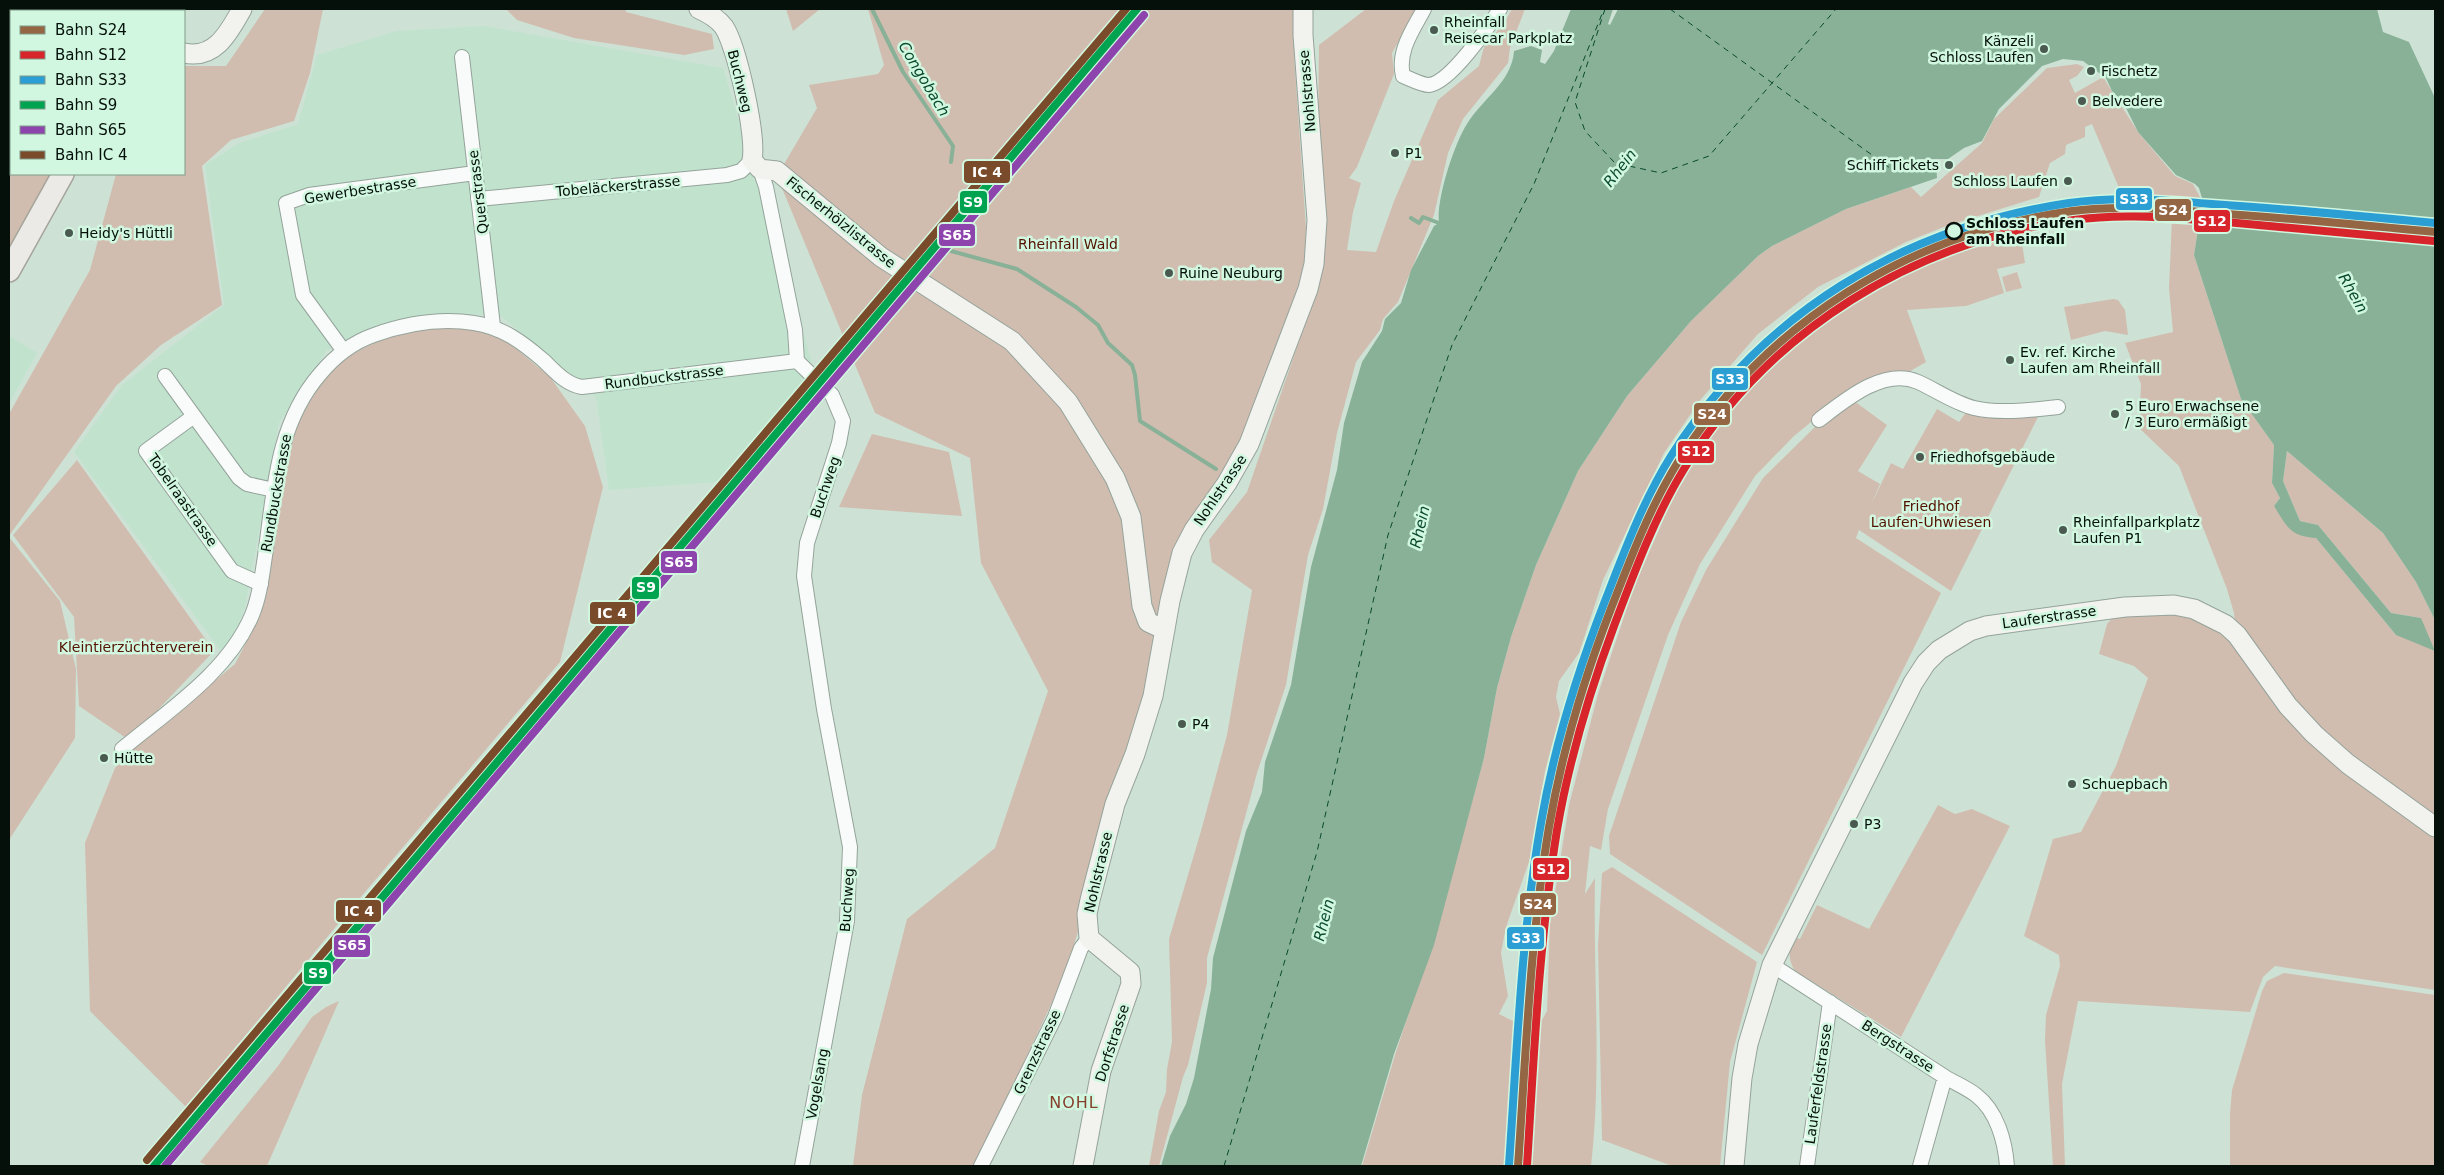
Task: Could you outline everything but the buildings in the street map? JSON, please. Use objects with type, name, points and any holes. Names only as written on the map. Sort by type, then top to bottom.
[{"type":"main road","points":[[9,271],[62,175]]},
{"type":"street","points":[[185,53],[200,54],[218,45],[227,35],[242,9]]},
{"type":"street","name":"Buchweg","points":[[699,9],[710,14],[723,26],[731,41],[749,118],[756,164],[766,187],[794,330],[797,361],[837,402],[843,421],[839,443],[807,544],[804,576],[824,709],[850,846],[847,921],[832,1001]]},
{"type":"street","name":"Nohlstrasse","points":[[1089,938],[1087,914],[1096,875],[1115,804],[1135,754],[1153,696],[1175,579],[1182,553],[1194,530],[1227,483],[1249,444],[1313,270],[1318,220],[1303,43],[1303,9]]},
{"type":"street","points":[[1424,9],[1401,55],[1401,68],[1403,76],[1427,85],[1434,84],[1446,75],[1482,35],[1500,9]]},
{"type":"street","name":"Querstrasse","points":[[462,57],[493,326]]},
{"type":"street","name":"Tobeläckerstrasse","points":[[478,199],[727,175],[756,164]]},
{"type":"street","name":"Fischerhölzlistrasse","points":[[756,164],[777,171],[882,257],[1012,342],[1068,402],[1115,478],[1132,517],[1142,606],[1148,622],[1165,630]]},
{"type":"street","name":"Gewerbestrasse","points":[[343,350],[303,294],[286,203],[309,195],[475,173]]},
{"type":"street","name":"Rundbuckstrasse","points":[[122,749],[226,660],[252,614],[261,584],[274,490],[286,430],[301,398],[343,350],[383,332],[440,321],[459,321],[493,326],[518,339],[565,381],[582,388],[797,361]]},
{"type":"street","points":[[165,376],[239,478],[247,484],[274,490]]},
{"type":"street","points":[[1819,420],[1855,395],[1882,380],[1898,378],[1916,381],[1974,408],[2031,410],[2058,407]]},
{"type":"street","name":"Tobelraastrasse","points":[[194,416],[146,451],[232,571],[261,584]]},
{"type":"street","name":"Lauferstrasse","points":[[1734,1166],[1742,1078],[1748,1044],[1772,965],[1913,683],[1926,663],[1939,650],[1970,631],[1986,626],[2106,609],[2155,605],[2194,609],[2226,625],[2237,635],[2288,706],[2314,734],[2348,764],[2435,827]]},
{"type":"street","name":"Grenzstrasse","points":[[981,1166],[1055,1017],[1082,948],[1089,938]]},
{"type":"street","name":"Dorfstrasse","points":[[1083,1166],[1101,1071],[1130,990],[1131,978],[1130,972],[1122,963],[1089,938]]},
{"type":"street","name":"Bergstrasse","points":[[1772,965],[1945,1077],[1920,1166]]},
{"type":"street","name":"Vogelsang","points":[[802,1166],[832,1001]]},
{"type":"street","name":"Lauferfeldstrasse","points":[[1807,1166],[1830,1002]]},
{"type":"street","points":[[1945,1077],[1977,1096],[1990,1111],[2001,1133],[2007,1166]]},
{"type":"shaded area","points":[[484,26],[723,68],[812,362],[805,381],[716,482],[609,490],[596,397],[501,316],[452,313],[380,327],[327,350],[279,423],[245,607],[226,658],[74,452],[122,385],[224,305],[205,165],[239,143],[298,124],[317,55],[396,31]]},
{"type":"shaded area","points":[[9,336],[37,353],[9,404]]},
{"type":"green space","points":[[265,9],[323,9],[310,73],[294,121],[231,140],[202,166],[222,305],[161,345],[116,386],[9,536],[9,414],[90,270],[116,175],[185,175],[185,66],[226,66]]},
{"type":"green space","points":[[506,9],[625,9],[626,12],[712,34],[714,49],[684,55],[574,38],[517,20]]},
{"type":"green space","points":[[786,9],[820,9],[793,31]]},
{"type":"green space","name":"Rheinfall Wald","points":[[868,9],[1296,9],[1294,55],[1306,228],[1303,283],[1234,460],[1184,530],[1147,700],[1065,975],[975,1166],[853,1166],[862,1095],[907,919],[995,848],[1048,691],[981,563],[970,458],[875,413],[777,176],[817,108],[809,85],[878,74],[884,65]]},
{"type":"green space","points":[[1366,9],[1417,9],[1392,53],[1394,74],[1357,167],[1349,178],[1361,183],[1353,212],[1347,250],[1376,252],[1394,201],[1438,100],[1479,66],[1484,47],[1504,23],[1512,9],[1525,9],[1510,48],[1508,63],[1463,119],[1448,153],[1434,215],[1398,302],[1383,319],[1380,330],[1356,362],[1337,433],[1323,509],[1308,555],[1286,685],[1257,773],[1207,958],[1207,983],[1188,1065],[1159,1166],[1149,1166],[1159,1111],[1166,1092],[1167,1069],[1172,1042],[1169,939],[1227,735],[1252,590],[1212,562],[1209,540],[1247,492],[1316,292],[1319,45]]},
{"type":"green space","points":[[2077,64],[2084,67],[2077,76],[2069,80],[2075,93],[2103,77],[2138,132],[2175,176],[2193,184],[2203,203],[2186,202],[2186,205],[2125,202],[2092,124],[2085,127],[2085,137],[2066,145],[2065,154],[2050,163],[2039,197],[1946,226],[1906,242],[1818,287],[1758,334],[1701,399],[1664,453],[1603,580],[1579,653],[1559,681],[1556,697],[1560,714],[1545,771],[1530,859],[1506,927],[1501,953],[1508,996],[1499,1014],[1515,1022],[1505,1166],[1362,1166],[1395,1055],[1441,914],[1484,758],[1497,688],[1511,637],[1536,565],[1578,471],[1627,396],[1691,321],[1758,256],[1772,246],[1846,209],[1911,187],[1921,197],[1982,143],[1994,119],[2047,68]]},
{"type":"green space","points":[[9,72],[10,175],[50,175],[9,247]]},
{"type":"green space","points":[[2172,218],[2199,221],[2194,255],[2241,399],[2274,445],[2272,483],[2280,498],[2274,506],[2316,538],[2396,635],[2421,618],[2391,613],[2318,525],[2300,521],[2283,481],[2287,451],[2383,533],[2416,582],[2435,620],[2435,990],[2275,966],[2263,977],[2250,1012],[2078,1001],[2062,1084],[2065,1166],[2053,1166],[2045,1040],[2046,1015],[2060,966],[2059,955],[2024,936],[2053,839],[2081,832],[2116,766],[2148,678],[2134,666],[2099,654],[2107,624],[2113,617],[2165,614],[2180,616],[2208,625],[2237,647],[2234,613],[2227,589],[2179,466],[2139,428],[2141,384],[2125,343],[2173,332],[2169,288]]},
{"type":"green space","points":[[2027,232],[2022,243],[2025,263],[1997,269],[2004,293],[1966,306],[1907,310],[1926,362],[1907,373],[1889,372],[1839,399],[1794,436],[1755,476],[1700,564],[1668,635],[1608,809],[1601,850],[1590,846],[1585,894],[1595,878],[1597,1058],[1591,1166],[1524,1166],[1527,1122],[1532,1113],[1531,1087],[1536,1023],[1542,1020],[1547,1011],[1550,924],[1569,805],[1598,694],[1634,587],[1675,493],[1707,441],[1762,373],[1798,343],[1887,280],[1947,256]]},
{"type":"green space","points":[[2017,272],[2022,288],[2006,292],[2002,277]]},
{"type":"green space","points":[[2113,299],[2118,300],[2125,310],[2128,335],[2105,331],[2071,340],[2064,307]]},
{"type":"green space","points":[[436,323],[495,331],[550,377],[585,426],[603,487],[560,662],[186,1107],[90,1011],[85,843],[115,768],[144,733],[189,702],[235,664],[261,614],[295,424],[315,388],[347,357],[387,336]]},
{"type":"green space","name":"Friedhof Laufen-Uhwiesen","points":[[1854,401],[1887,425],[1858,471],[1880,484],[1870,507],[1891,463],[1903,469],[1937,409],[1959,422],[1967,411],[1999,418],[2005,415],[2040,413],[1951,591],[1859,530],[1856,538],[1941,593],[1762,955],[1610,854],[1609,836],[1681,622],[1706,570],[1763,478],[1817,425]]},
{"type":"green space","points":[[872,434],[949,452],[962,516],[839,507]]},
{"type":"green space","name":"Kleintierzüchterverein","points":[[77,460],[214,651],[129,740],[79,706],[74,617],[13,535]]},
{"type":"green space","points":[[9,537],[60,601],[76,669],[75,738],[9,840]]},
{"type":"green space","points":[[1938,805],[1955,814],[1972,809],[2010,826],[1901,1037],[1795,971],[1790,958],[1790,950],[1794,937],[1800,939],[1817,905],[1869,929]]},
{"type":"green space","points":[[1612,867],[1757,962],[1730,1062],[1720,1166],[1672,1166],[1602,1140],[1598,945],[1602,873]]},
{"type":"green space","points":[[2284,973],[2435,995],[2435,1166],[2230,1166],[2232,1090],[2262,991],[2267,981]]},
{"type":"green space","points":[[339,1001],[267,1166],[208,1166],[200,1162],[278,1066],[312,1017]]},
{"type":"water","name":"Rhein","points":[[1571,9],[1613,9],[1608,24],[1610,25],[1618,9],[2377,9],[2383,32],[2409,42],[2435,98],[2435,620],[2416,582],[2383,533],[2287,451],[2283,481],[2300,521],[2318,525],[2391,613],[2421,618],[2435,651],[2396,635],[2316,538],[2295,533],[2282,520],[2274,506],[2280,498],[2272,483],[2274,445],[2241,399],[2194,255],[2198,229],[2205,222],[2206,212],[2199,188],[2195,184],[2176,175],[2138,132],[2123,102],[2112,91],[2106,78],[2083,61],[2063,59],[2042,66],[1999,109],[1982,141],[1964,148],[1948,159],[1918,159],[1918,163],[1936,163],[1937,178],[1846,209],[1772,246],[1758,256],[1691,321],[1627,396],[1578,471],[1536,565],[1511,637],[1497,688],[1484,758],[1434,945],[1394,1054],[1361,1166],[1161,1166],[1170,1136],[1186,1104],[1194,1078],[1211,989],[1213,958],[1246,831],[1262,792],[1265,762],[1291,685],[1311,567],[1337,470],[1344,423],[1362,362],[1382,331],[1385,319],[1401,303],[1411,270],[1434,226],[1439,223],[1440,201],[1447,172],[1467,124],[1508,72],[1514,51],[1531,46],[1542,50],[1540,62],[1545,64],[1554,51]]},
{"type":"pier","points":[[2202,204],[2435,225],[2435,239],[2202,219]]},
{"type":"waterway","name":"Congobach","points":[[872,9],[903,72],[953,146],[951,162]]},
{"type":"waterway","points":[[1411,218],[1419,223],[1423,217],[1439,223],[1441,226]]},
{"type":"waterway","name":"Congobach","points":[[934,234],[951,251],[1017,269],[1076,307],[1098,325],[1108,343],[1132,365],[1135,375],[1140,421],[1216,469]]},
{"type":"ferry route","points":[[1224,1166],[1317,852],[1388,535],[1452,345],[1534,184],[1604,9]]},
{"type":"ferry route","points":[[1605,9],[1575,102],[1585,131],[1615,163],[1661,173],[1709,156],[1836,9]]},
{"type":"ferry route","points":[[1670,9],[1890,168],[1931,168]]},
{"type":"rail line","name":"S9","points":[[154,1166],[1137,9]]},
{"type":"rail line","name":"S65","points":[[165,1166],[1144,15]]},
{"type":"rail line","name":"S33","points":[[1509,1165],[1520,994],[1534,865],[1546,795],[1567,710],[1619,564],[1661,473],[1707,405],[1748,360],[1793,320],[1841,285],[1894,256],[1949,233],[2008,215],[2069,203],[2140,199],[2435,223]]},
{"type":"rail line","name":"S24","points":[[1518,1166],[1529,996],[1537,911],[1554,799],[1575,715],[1592,660],[1612,606],[1650,514],[1668,479],[1713,412],[1754,367],[1798,327],[1846,293],[1898,264],[1954,240],[2012,223],[2072,211],[2107,208],[2178,210],[2435,232]]},
{"type":"rail line","name":"S12","points":[[1527,1166],[1538,998],[1551,872],[1567,778],[1581,727],[1596,676],[1614,626],[1645,546],[1663,507],[1684,469],[1719,419],[1758,374],[1803,335],[1851,300],[1903,271],[1958,248],[2015,231],[2092,218],[2145,217],[2242,223],[2434,241]]},
{"type":"transit line","points":[[147,1160],[1126,9]]},
{"type":"place","name":"Rheinfall Reisecar Parkplatz","points":[[1434,30]]},
{"type":"place","name":"Känzeli Schloss Laufen","points":[[2044,49]]},
{"type":"place","name":"Fischetz","points":[[2091,71]]},
{"type":"place","name":"Belvedere","points":[[2082,101]]},
{"type":"place","name":"P1","points":[[1395,153]]},
{"type":"place","name":"Schiff Tickets","points":[[1949,165]]},
{"type":"place","name":"Schloss Laufen","points":[[2068,181]]},
{"type":"place","name":"Schloss Laufen am Rheinfall","points":[[1954,231]]},
{"type":"place","name":"Heidy's Hüttli","points":[[69,233]]},
{"type":"place","name":"Ruine Neuburg","points":[[1169,273]]},
{"type":"place","name":"Ev. ref. Kirche Laufen am Rheinfall","points":[[2010,360]]},
{"type":"place","name":"5 Euro Erwachsene / 3 Euro ermäßigt","points":[[2115,414]]},
{"type":"place","name":"Friedhofsgebäude","points":[[1920,457]]},
{"type":"place","name":"Rheinfallparkplatz Laufen P1","points":[[2063,530]]},
{"type":"place","name":"P4","points":[[1182,724]]},
{"type":"place","name":"Hütte","points":[[104,758]]},
{"type":"place","name":"Schuepbach","points":[[2072,784]]},
{"type":"place","name":"P3","points":[[1854,824]]},
{"type":"district","name":"NOHL","points":[[1074,1102]]}]
